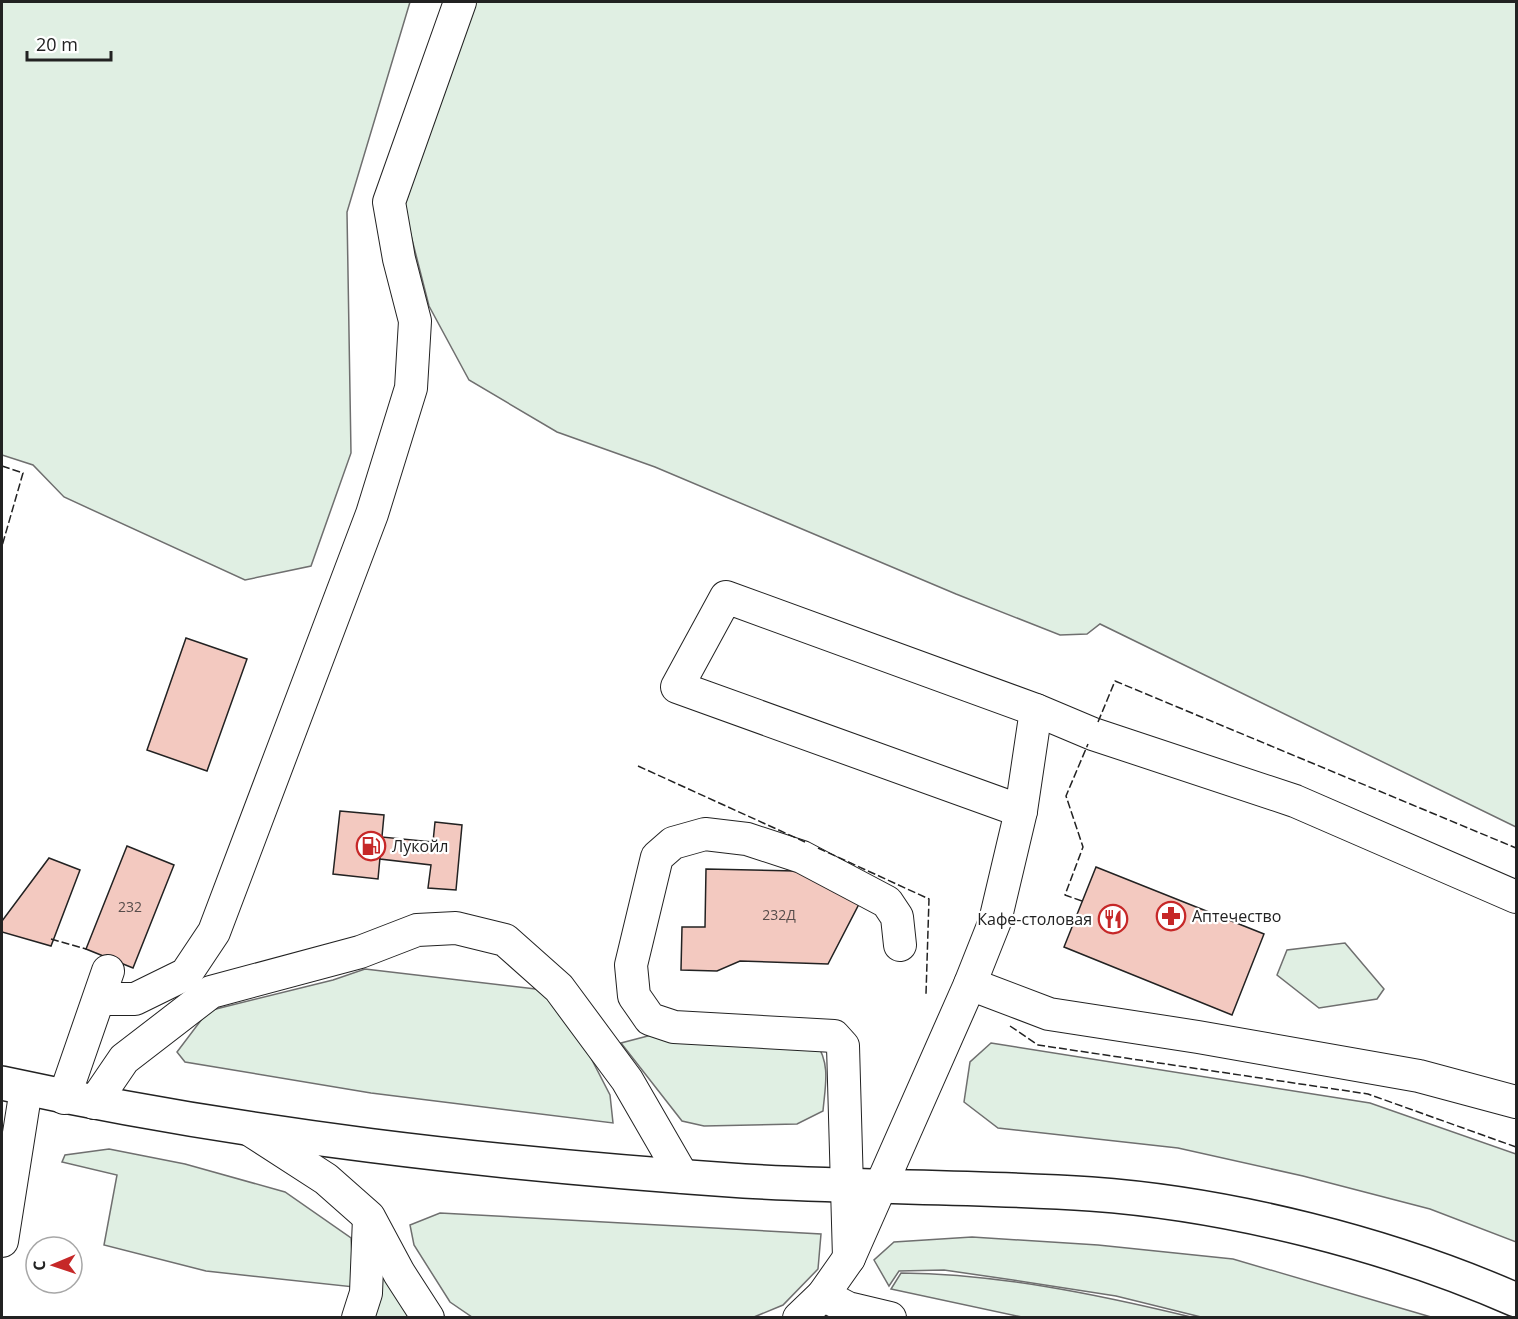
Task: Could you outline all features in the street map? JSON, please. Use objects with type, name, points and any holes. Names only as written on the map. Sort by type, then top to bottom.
[{"type":"main road","points":[[14,1086],[79,1100],[248,1128],[517,1163],[683,1177],[1093,1194],[1215,1210],[1354,1242],[1516,1300]]},
{"type":"street","points":[[79,1100],[104,985],[135,999],[186,974],[214,932],[372,514],[411,387],[415,321],[399,259],[389,202],[460,2]]},
{"type":"street","points":[[1021,811],[677,687],[726,597],[1036,710],[1093,734],[1295,801],[1516,897]]},
{"type":"street","points":[[798,1317],[823,1295],[849,1258],[970,984],[995,921],[1021,811],[1036,710]]},
{"type":"street","points":[[849,1258],[843,1046],[834,1036],[674,1027],[650,1019],[634,996],[631,965],[657,857],[673,843],[705,834],[747,839],[801,857],[887,902],[897,917],[900,945]]},
{"type":"street","points":[[79,1100],[124,1059],[211,992],[360,952],[417,930],[456,928],[505,940],[560,988],[627,1080],[683,1177]]},
{"type":"street","points":[[970,984],[1049,1014],[1198,1037],[1419,1076],[1516,1102]]},
{"type":"street","points":[[2,1240],[14,1086]]},
{"type":"street","points":[[248,1128],[326,1179],[369,1217],[399,1273],[428,1317]]},
{"type":"street","points":[[358,1317],[366,1293],[369,1217]]},
{"type":"street","points":[[823,1295],[848,1308],[890,1317]]},
{"type":"green space","points":[[2,2],[410,2],[347,212],[351,453],[311,566],[245,580],[64,497],[33,465],[2,455]]},
{"type":"green space","points":[[471,2],[1516,2],[1516,827],[1100,624],[1087,634],[1060,635],[956,594],[655,467],[557,432],[469,380],[429,306],[404,208]]},
{"type":"green space","points":[[1345,943],[1384,989],[1377,999],[1319,1008],[1277,975],[1287,950]]},
{"type":"green space","points":[[365,969],[544,990],[577,1031],[610,1095],[613,1123],[371,1093],[185,1062],[177,1052],[208,1011],[333,980]]},
{"type":"green space","points":[[663,1032],[816,1043],[824,1059],[825,1067],[823,1111],[797,1124],[704,1126],[682,1121],[621,1043]]},
{"type":"green space","points":[[991,1043],[1370,1103],[1516,1154],[1516,1242],[1430,1209],[1303,1176],[1178,1148],[998,1128],[964,1102],[970,1062]]},
{"type":"green space","points":[[109,1149],[185,1164],[285,1192],[351,1238],[354,1287],[206,1271],[104,1245],[117,1175],[62,1162],[65,1155]]},
{"type":"green space","points":[[440,1213],[821,1234],[818,1269],[783,1305],[754,1317],[472,1317],[450,1302],[414,1245],[410,1225]]},
{"type":"green space","points":[[972,1237],[1098,1245],[1233,1259],[1431,1317],[1201,1317],[1116,1296],[944,1270],[899,1271],[889,1286],[874,1260],[894,1242]]},
{"type":"green space","points":[[383,1260],[408,1317],[372,1318]]},
{"type":"green space","points":[[901,1273],[1010,1281],[1191,1317],[1022,1317],[891,1289]]},
{"type":"building","points":[[186,638],[247,659],[207,771],[147,750]]},
{"type":"building","points":[[340,811],[384,815],[378,879],[333,874]]},
{"type":"building","points":[[435,822],[462,825],[456,890],[428,888],[431,865],[380,859],[382,837],[433,842]]},
{"type":"building","points":[[127,846],[174,865],[133,968],[86,949]]},
{"type":"building","points":[[49,858],[80,870],[51,946],[2,932],[2,921]]},
{"type":"building","points":[[1096,867],[1264,934],[1232,1015],[1064,947]]},
{"type":"building","points":[[706,869],[796,871],[859,904],[828,964],[740,961],[717,971],[681,970],[682,927],[705,927]]},
{"type":"fence","points":[[2,466],[23,473],[2,546]]},
{"type":"fence","points":[[1098,722],[1115,681],[1516,848]]},
{"type":"fence","points":[[1082,901],[1065,895],[1083,847],[1066,796],[1088,744]]},
{"type":"fence","points":[[638,766],[805,842]]},
{"type":"fence","points":[[818,848],[929,899],[926,994]]},
{"type":"fence","points":[[51,939],[86,949]]},
{"type":"fence","points":[[1010,1026],[1038,1045],[1368,1094],[1516,1147]]},
{"type":"place","name":"Лукойл","points":[[371,846]]},
{"type":"place","name":"Аптечество","points":[[1171,916]]},
{"type":"place","name":"Кафе-столовая","points":[[1113,919]]}]
